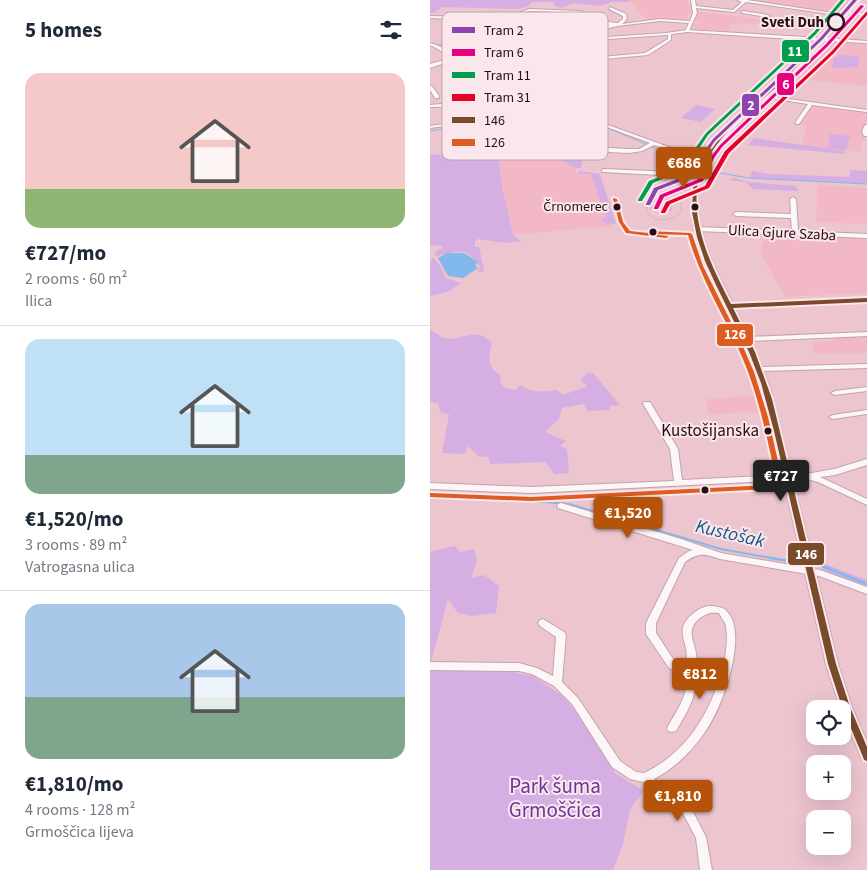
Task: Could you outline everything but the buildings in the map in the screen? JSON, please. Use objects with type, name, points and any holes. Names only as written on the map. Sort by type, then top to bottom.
[{"type":"main road","points":[[857,0],[824,39],[711,148],[702,163],[694,199],[703,251],[747,338],[772,408],[809,571],[838,684],[866,754]]},
{"type":"main road","points":[[608,38],[688,31],[867,42]]},
{"type":"main road","points":[[430,66],[442,62]]},
{"type":"main road","points":[[682,154],[699,154],[711,148]]},
{"type":"main road","points":[[731,306],[867,300]]},
{"type":"street","points":[[688,31],[695,13],[692,0]]},
{"type":"street","points":[[739,0],[867,16]]},
{"type":"street","points":[[738,11],[745,1]]},
{"type":"street","points":[[695,7],[768,16]]},
{"type":"street","points":[[610,8],[622,13],[626,17],[617,25]]},
{"type":"street","points":[[523,12],[529,10],[581,12]]},
{"type":"street","points":[[608,27],[660,20],[690,22]]},
{"type":"street","points":[[608,24],[617,25]]},
{"type":"street","points":[[608,58],[651,52],[670,39],[669,34]]},
{"type":"street","points":[[430,44],[442,50]]},
{"type":"street","points":[[430,87],[436,98]]},
{"type":"street","points":[[763,96],[867,111]]},
{"type":"street","points":[[797,123],[811,104]]},
{"type":"street","points":[[866,135],[864,131],[867,126]]},
{"type":"street","points":[[608,129],[651,145],[682,154],[702,163]]},
{"type":"street","points":[[608,150],[629,151],[651,145]]},
{"type":"street","points":[[604,171],[698,175]]},
{"type":"street","points":[[793,198],[795,234]]},
{"type":"street","points":[[736,214],[794,216]]},
{"type":"street","name":"Ulica Gjure Szaba","points":[[698,229],[867,236]]},
{"type":"street","points":[[747,338],[867,334]]},
{"type":"street","points":[[760,370],[867,366]]},
{"type":"street","points":[[835,393],[867,389]]},
{"type":"street","points":[[647,404],[674,449],[678,482]]},
{"type":"street","points":[[833,417],[867,412]]},
{"type":"street","points":[[430,486],[531,490],[788,478],[831,473],[864,463]]},
{"type":"street","points":[[831,473],[828,480],[833,486]]},
{"type":"street","points":[[806,477],[817,479],[867,502]]},
{"type":"street","points":[[562,506],[678,541],[732,560],[825,574],[867,591]]},
{"type":"street","points":[[688,669],[677,669],[672,665],[651,634],[651,623],[682,560],[692,553],[704,551]]},
{"type":"street","points":[[646,778],[657,773],[675,758],[694,738],[709,716],[725,672],[731,644],[731,626],[729,619],[722,611],[709,609],[701,612],[689,623],[686,636],[692,658],[688,669],[691,675],[688,695],[672,728]]},
{"type":"street","points":[[543,624],[562,635],[557,683]]},
{"type":"street","points":[[431,666],[519,667],[534,671],[557,683],[575,700],[616,764],[634,776],[646,778],[684,805],[701,837],[706,870]]},
{"type":"shaded area","points":[[629,0],[688,0],[691,11],[685,21],[661,19],[647,21]]},
{"type":"shaded area","points":[[745,0],[851,0],[838,13]]},
{"type":"shaded area","points":[[699,12],[761,19],[761,24],[730,25],[728,31],[693,29],[694,23],[699,21],[695,20]]},
{"type":"shaded area","points":[[829,42],[867,44],[867,86],[791,78]]},
{"type":"shaded area","points":[[813,105],[867,113],[867,124],[860,152],[802,146],[806,125],[799,124]]},
{"type":"shaded area","points":[[499,160],[561,160],[575,168],[577,174],[595,173],[611,226],[513,235],[501,182]]},
{"type":"shaded area","points":[[818,185],[867,188],[867,224],[816,222]]},
{"type":"shaded area","points":[[767,235],[867,239],[867,293],[785,297],[761,254],[760,249]]},
{"type":"shaded area","points":[[867,335],[867,353],[815,354],[811,342],[833,341],[832,336]]},
{"type":"shaded area","points":[[754,396],[759,412],[709,414],[706,399]]},
{"type":"green space","points":[[430,0],[629,0],[630,2],[612,2],[600,6],[573,3],[562,8],[555,6],[553,2],[532,2],[527,7],[515,9],[442,7],[434,13],[430,13]]},
{"type":"green space","points":[[838,55],[859,56],[858,67],[832,68],[834,57],[837,58]]},
{"type":"green space","points":[[696,105],[715,109],[701,122],[681,118]]},
{"type":"green space","points":[[830,134],[850,136],[846,150],[828,148]]},
{"type":"green space","points":[[754,138],[844,151],[845,154],[748,145]]},
{"type":"green space","points":[[430,155],[442,155],[442,160],[499,160],[501,182],[513,235],[521,241],[505,243],[478,239],[475,241],[475,247],[479,247],[484,271],[478,272],[480,266],[465,252],[435,256],[436,251],[442,248],[442,246],[430,245]]},
{"type":"green space","points":[[561,160],[582,160],[581,168],[575,168]]},
{"type":"green space","points":[[850,170],[867,171],[867,184],[750,178],[752,171],[769,174],[850,177]]},
{"type":"green space","points":[[580,171],[600,174],[616,224],[605,223],[601,219],[606,218],[591,174],[577,174]]},
{"type":"green space","points":[[734,178],[748,182],[795,186],[799,191],[753,189],[746,182],[729,180]]},
{"type":"green space","points":[[654,197],[672,200],[672,211],[650,209]]},
{"type":"green space","points":[[433,258],[439,264],[446,278],[461,283],[448,292],[430,296],[430,262]]},
{"type":"green space","points":[[430,329],[448,339],[473,335],[487,338],[492,343],[489,358],[491,366],[501,376],[500,382],[504,388],[515,390],[521,385],[533,391],[557,390],[563,395],[588,386],[581,379],[588,373],[593,373],[620,405],[610,406],[609,410],[587,411],[584,404],[562,408],[559,419],[545,432],[566,441],[560,446],[567,449],[569,473],[554,474],[546,462],[491,464],[488,457],[478,456],[468,446],[465,454],[442,453],[449,414],[441,413],[438,404],[430,401]]},
{"type":"green space","points":[[455,546],[460,552],[474,549],[477,561],[471,578],[484,575],[499,586],[496,613],[472,616],[458,613],[448,599],[430,666],[430,552]]},
{"type":"green space","points":[[822,563],[867,580],[867,588],[823,570]]},
{"type":"green space","name":"Park šuma Grmoščica","points":[[430,669],[506,671],[533,676],[561,695],[575,710],[616,774],[644,791],[630,809],[623,844],[613,870],[430,870]]},
{"type":"water","points":[[447,253],[464,253],[478,262],[475,265],[478,268],[463,278],[448,276],[438,258]]},
{"type":"waterway","name":"Črnomerec","points":[[608,128],[671,155]]},
{"type":"waterway","name":"Črnomerec","points":[[430,131],[442,129]]},
{"type":"waterway","name":"Črnomerec","points":[[708,171],[749,178],[867,184]]},
{"type":"waterway","name":"Kustošak","points":[[430,498],[506,499],[569,504],[721,549],[777,559]]},
{"type":"waterway","name":"Kustošak","points":[[770,558],[789,561]]},
{"type":"waterway","name":"Kustošak","points":[[822,566],[867,584]]},
{"type":"tram line","name":"11","points":[[640,200],[651,182],[688,167],[696,150],[707,134],[815,33],[843,0]]},
{"type":"tram line","name":"2","points":[[648,204],[656,189],[695,174],[704,154],[714,140],[821,39],[855,0]]},
{"type":"tram line","name":"6","points":[[656,208],[662,196],[701,180],[712,158],[721,146],[827,45],[862,6]]},
{"type":"tram line","name":"31","points":[[663,212],[668,203],[707,187],[727,152],[833,52],[867,13]]},
{"type":"tram line","points":[[648,204],[646,212],[650,216],[664,220],[673,218],[681,212],[681,192]]},
{"type":"transit line","name":"146","points":[[857,0],[804,57],[715,144],[702,165],[695,188],[695,212],[699,237],[708,261],[752,352],[764,383],[832,664],[846,707],[867,757]]},
{"type":"transit line","name":"126","points":[[615,199],[621,222],[628,232],[666,237]]},
{"type":"transit line","name":"126","points":[[649,232],[690,234],[707,282],[751,372],[765,417],[779,479]]},
{"type":"transit line","name":"146","points":[[731,306],[867,300]]},
{"type":"transit line","name":"126","points":[[430,495],[531,499],[788,486]]},
{"type":"place","name":"Sveti Duh","points":[[836,22]]},
{"type":"place","name":"Črnomerec","points":[[617,207]]},
{"type":"place","name":"Kustošijanska","points":[[768,431]]}]
